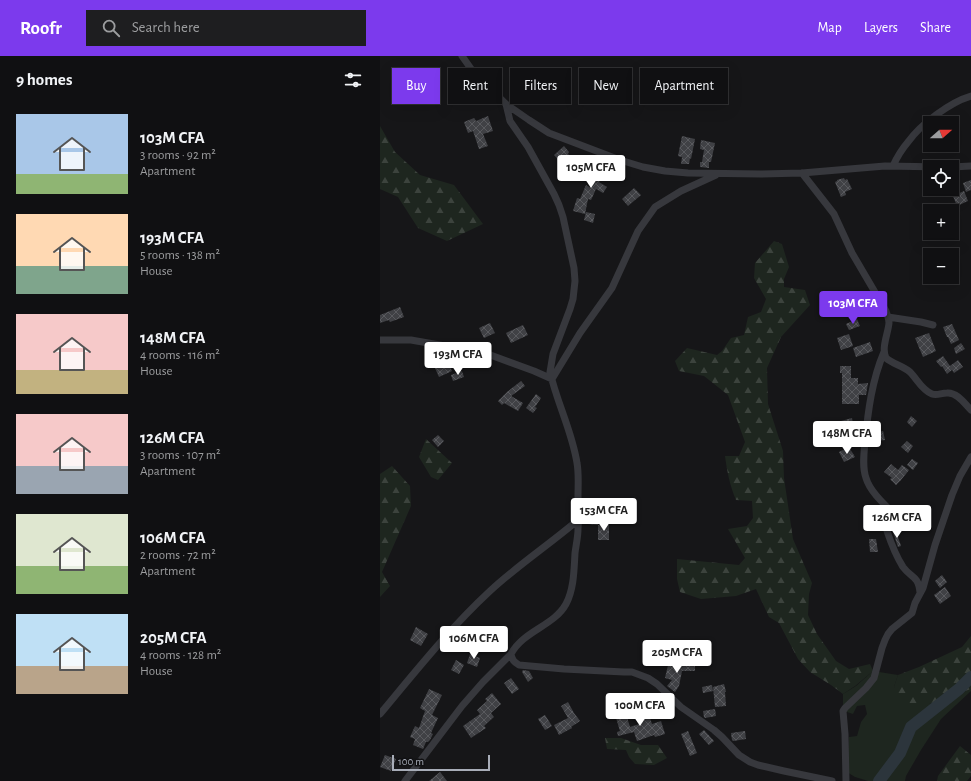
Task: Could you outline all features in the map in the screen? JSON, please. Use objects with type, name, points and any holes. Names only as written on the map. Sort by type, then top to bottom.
[{"type":"street","points":[[462,56],[474,73],[506,104],[549,133],[620,160],[644,167],[688,173],[802,174],[872,167],[923,167]]},
{"type":"street","points":[[893,166],[898,155],[916,132],[954,103],[971,96]]},
{"type":"street","points":[[408,779],[462,706],[483,682],[511,654],[518,644],[561,611],[571,589],[573,578],[578,536],[579,479],[573,446],[550,372],[552,361],[573,299],[575,281],[574,268],[559,205],[528,147],[510,121],[506,104]]},
{"type":"street","points":[[959,167],[971,166]]},
{"type":"street","points":[[552,378],[580,333],[612,288],[638,231],[655,207],[681,191],[719,173]]},
{"type":"street","points":[[802,174],[834,214],[852,252],[886,310],[888,317],[889,323],[884,352],[878,367],[868,418],[864,470],[870,488],[898,519],[897,523],[887,528],[887,531],[903,568],[918,582],[920,593]]},
{"type":"street","points":[[888,317],[933,325]]},
{"type":"street","points":[[380,340],[411,340],[485,353],[552,378]]},
{"type":"street","points":[[884,352],[886,358],[909,371],[930,393],[933,395],[947,393],[954,394],[971,410]]},
{"type":"street","points":[[846,781],[843,711],[874,678],[885,640],[892,629],[912,612],[923,588],[934,545],[952,495],[960,476],[971,457]]},
{"type":"street","points":[[380,714],[459,622],[490,591],[519,566],[578,520]]},
{"type":"street","points":[[511,654],[512,660],[519,665],[564,669],[632,672],[648,678],[681,707],[714,730],[739,755],[750,762],[832,781]]},
{"type":"green space","points":[[380,126],[395,152],[420,175],[454,185],[483,224],[447,241],[418,228],[398,197],[380,189]]},
{"type":"green space","points":[[774,241],[782,244],[789,267],[784,279],[784,287],[805,290],[810,305],[781,337],[767,368],[768,404],[783,451],[784,478],[793,539],[812,583],[809,594],[808,615],[817,634],[836,661],[849,669],[870,664],[873,671],[843,694],[810,672],[798,659],[779,623],[769,617],[756,589],[736,596],[701,599],[680,592],[677,579],[677,559],[739,565],[745,558],[728,529],[747,526],[753,518],[752,501],[736,500],[728,473],[725,456],[739,456],[745,442],[728,395],[704,376],[679,371],[675,361],[687,348],[717,355],[722,351],[731,338],[744,335],[748,317],[761,312],[766,299],[754,278],[755,263]]},
{"type":"green space","points":[[426,439],[452,463],[438,480],[431,477],[419,457]]},
{"type":"green space","points":[[392,466],[410,486],[411,506],[382,572],[390,586],[380,597],[380,474]]},
{"type":"green space","points":[[971,636],[971,689],[929,704],[910,705],[902,700],[894,687],[898,675],[962,647]]},
{"type":"green space","points":[[873,671],[898,675],[894,687],[929,704],[971,689],[971,691],[941,719],[921,750],[906,776],[905,781],[868,781],[855,777],[847,772],[849,737],[857,736],[861,722],[867,714],[865,705],[857,706],[853,714],[843,709],[843,694],[856,686]]},
{"type":"green space","points":[[605,738],[621,738],[641,745],[658,745],[667,758],[654,765],[635,764],[629,757],[626,750],[607,749]]},
{"type":"green space","points":[[960,746],[971,755],[971,776],[967,781],[937,781],[938,776]]},
{"type":"building","points":[[488,116],[493,131],[483,134],[488,146],[479,149],[473,131],[468,133],[464,122],[474,118],[476,121]]},
{"type":"building","points":[[682,136],[695,139],[689,164],[681,164],[682,157],[678,156]]},
{"type":"building","points":[[701,140],[715,143],[711,162],[709,162],[709,168],[700,167],[704,150],[700,149]]},
{"type":"building","points":[[564,146],[569,152],[568,154],[579,162],[572,171],[561,163],[554,155]]},
{"type":"building","points":[[599,163],[608,172],[599,182],[607,187],[603,193],[596,189],[591,200],[588,199],[585,214],[573,211],[577,198],[580,199],[586,185],[591,188],[597,179],[590,172]]},
{"type":"building","points":[[844,178],[845,180],[847,179],[852,189],[845,192],[846,195],[841,197],[835,182]]},
{"type":"building","points":[[971,180],[971,190],[966,192],[963,183]]},
{"type":"building","points":[[634,188],[641,195],[628,206],[622,199]]},
{"type":"building","points":[[964,191],[968,201],[959,205],[956,204],[953,196],[959,196],[959,193]]},
{"type":"building","points":[[586,212],[595,214],[593,223],[584,220]]},
{"type":"building","points":[[400,307],[404,317],[390,322],[389,320],[380,323],[380,315]]},
{"type":"building","points":[[857,319],[860,326],[849,330],[846,324]]},
{"type":"building","points":[[490,323],[495,333],[484,338],[479,328]]},
{"type":"building","points":[[952,324],[959,340],[951,344],[943,327]]},
{"type":"building","points":[[523,325],[528,335],[511,343],[506,333]]},
{"type":"building","points":[[929,333],[936,351],[923,357],[915,338]]},
{"type":"building","points":[[849,334],[853,346],[841,350],[837,338]]},
{"type":"building","points":[[870,342],[873,351],[856,357],[853,348]]},
{"type":"building","points":[[961,343],[965,349],[956,354],[954,348]]},
{"type":"building","points":[[449,353],[461,356],[459,362],[447,360]]},
{"type":"building","points":[[943,356],[950,366],[958,360],[963,367],[954,373],[952,370],[947,374],[942,366],[941,367],[936,361]]},
{"type":"building","points":[[448,361],[452,371],[439,377],[434,366]]},
{"type":"building","points":[[840,366],[851,366],[851,378],[858,378],[858,384],[868,383],[866,395],[859,395],[859,404],[842,404],[842,373],[840,373]]},
{"type":"building","points":[[462,371],[464,377],[453,381],[451,375]]},
{"type":"building","points":[[521,381],[525,386],[511,396],[523,403],[518,411],[504,403],[502,405],[498,401]]},
{"type":"building","points":[[536,394],[541,398],[533,413],[526,408]]},
{"type":"building","points":[[911,416],[917,421],[912,427],[907,422]]},
{"type":"building","points":[[852,418],[854,429],[843,431],[841,421]]},
{"type":"building","points":[[883,431],[885,440],[876,441],[874,433]]},
{"type":"building","points":[[438,435],[444,441],[438,447],[432,440]]},
{"type":"building","points":[[907,441],[913,446],[908,453],[901,447]]},
{"type":"building","points":[[849,447],[855,457],[844,462],[839,452]]},
{"type":"building","points":[[912,459],[918,463],[913,470],[907,465]]},
{"type":"building","points":[[891,464],[898,470],[902,465],[909,470],[896,485],[890,479],[892,478],[884,472]]},
{"type":"building","points":[[589,517],[598,518],[598,525],[588,524]]},
{"type":"building","points":[[598,525],[609,525],[609,540],[598,540]]},
{"type":"building","points":[[896,531],[901,546],[898,547],[893,532]]},
{"type":"building","points":[[869,539],[876,539],[878,552],[870,552]]},
{"type":"building","points":[[942,575],[947,582],[940,588],[935,581]]},
{"type":"building","points":[[945,587],[951,596],[940,604],[934,595]]},
{"type":"building","points":[[416,627],[428,634],[421,646],[410,640]]},
{"type":"building","points":[[470,654],[480,658],[477,667],[467,663]]},
{"type":"building","points":[[456,660],[464,665],[459,674],[451,670]]},
{"type":"building","points":[[669,661],[685,665],[695,665],[695,671],[682,671],[679,686],[675,692],[667,686],[672,680],[665,678]]},
{"type":"building","points":[[523,670],[529,671],[533,678],[528,682],[522,672]]},
{"type":"building","points":[[511,678],[519,689],[512,694],[504,683]]},
{"type":"building","points":[[724,684],[726,692],[726,706],[715,707],[713,687]]},
{"type":"building","points":[[712,685],[713,691],[703,693],[702,687]]},
{"type":"building","points":[[429,689],[442,695],[432,715],[438,718],[431,733],[433,734],[430,740],[426,742],[423,749],[413,745],[415,739],[410,737],[415,726],[419,728],[425,711],[420,708]]},
{"type":"building","points":[[492,693],[501,704],[491,713],[494,717],[484,726],[486,728],[471,738],[463,726],[480,714],[477,710],[487,701],[485,699]]},
{"type":"building","points":[[568,702],[580,721],[571,727],[572,728],[559,735],[554,725],[568,718],[561,706]]},
{"type":"building","points":[[647,709],[652,724],[661,721],[665,734],[655,737],[654,735],[637,741],[634,732],[618,736],[617,732],[620,731],[616,718],[626,714],[630,727],[642,723],[638,712]]},
{"type":"building","points":[[715,709],[716,716],[704,717],[703,711]]},
{"type":"building","points":[[545,715],[552,726],[545,730],[538,719]]},
{"type":"building","points":[[704,730],[714,741],[709,745],[699,734]]},
{"type":"building","points":[[688,731],[697,753],[690,756],[681,734]]},
{"type":"building","points":[[745,731],[746,739],[732,740],[731,733]]},
{"type":"building","points":[[385,755],[396,759],[391,771],[380,767]]},
{"type":"building","points":[[440,772],[447,781],[429,781]]},
{"type":"waterway","points":[[879,781],[900,753],[911,727],[959,689],[971,677]]}]
